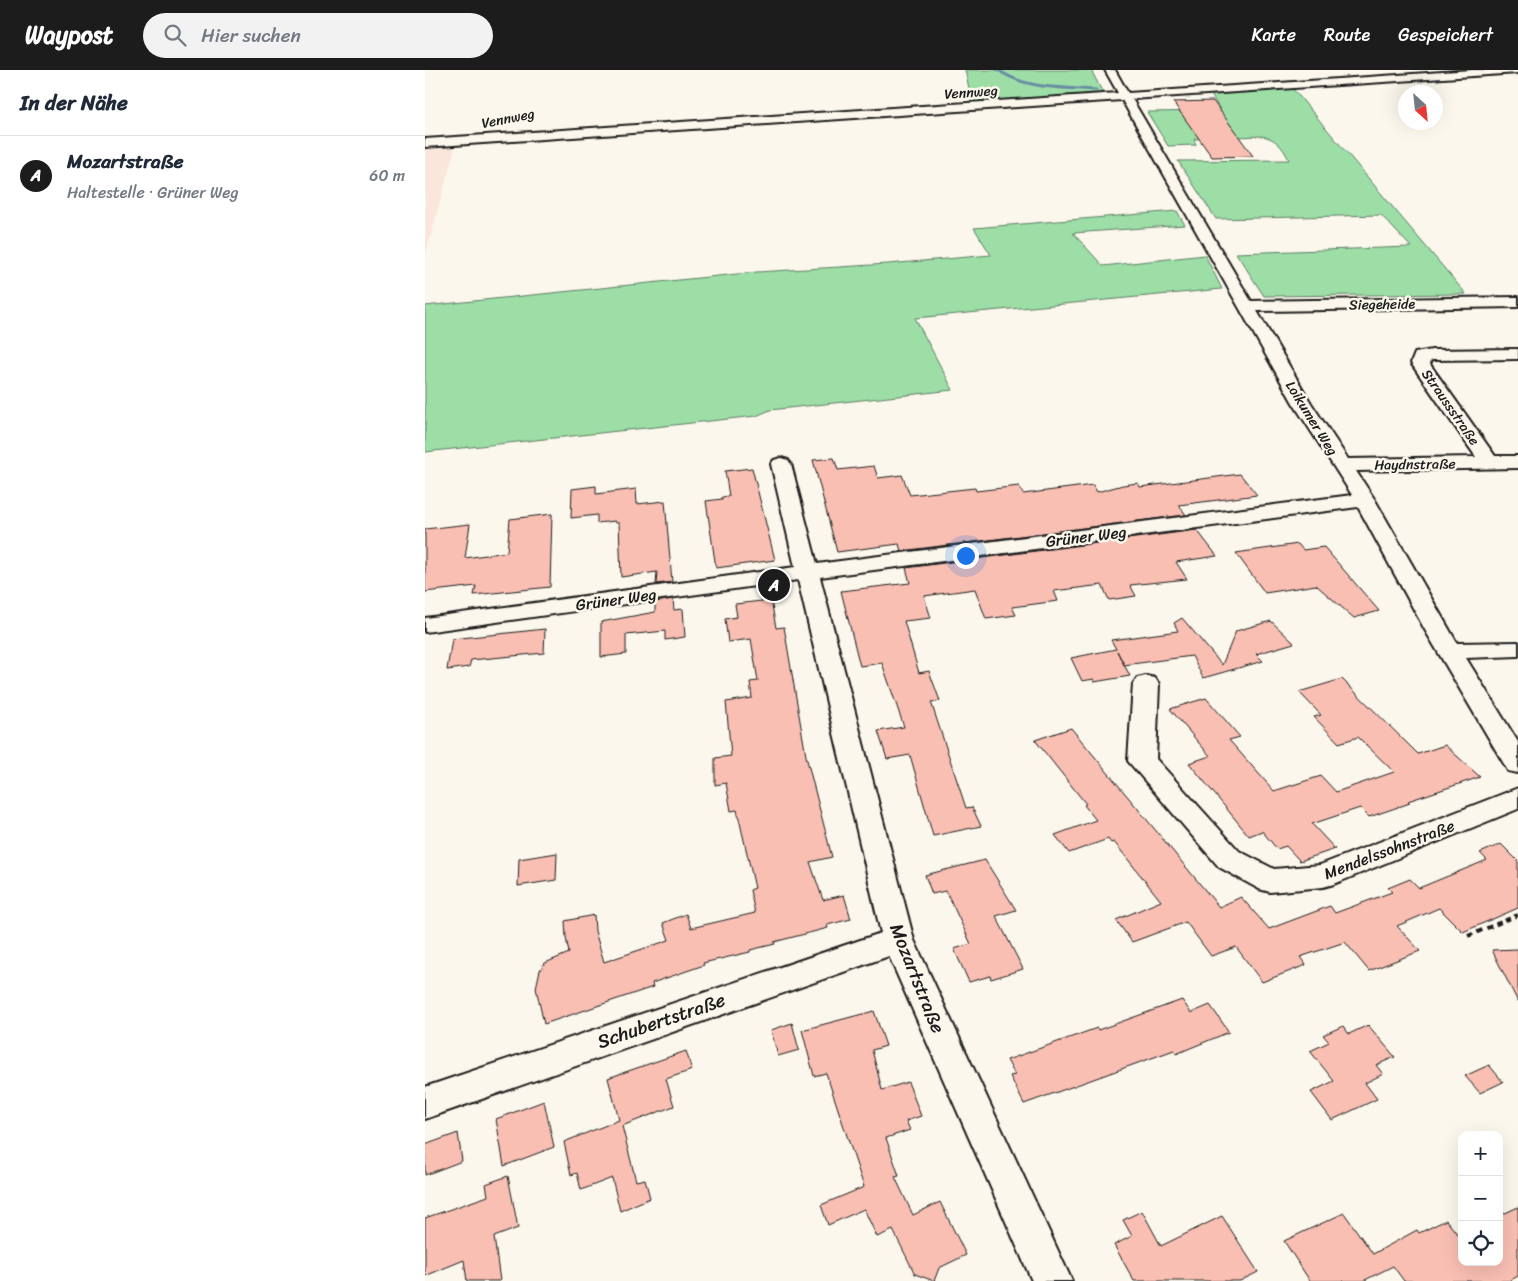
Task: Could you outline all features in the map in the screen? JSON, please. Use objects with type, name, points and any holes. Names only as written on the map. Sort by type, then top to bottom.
[{"type":"street","name":"Loikumer Weg","points":[[1110,70],[1246,306],[1341,465],[1365,500],[1450,651],[1518,764]]},
{"type":"street","name":"Vennweg","points":[[425,143],[478,140],[505,136],[537,127],[553,127],[558,130],[545,135],[1518,70]]},
{"type":"street","name":"Siegeheide","points":[[1246,306],[1518,302]]},
{"type":"street","name":"Straussstraße","points":[[1490,463],[1420,362],[1421,357],[1432,355],[1518,354]]},
{"type":"street","name":"Haydnstraße","points":[[1341,465],[1518,462]]},
{"type":"street","points":[[781,464],[807,572]]},
{"type":"street","name":"Grüner Weg","points":[[425,625],[807,572],[1365,500]]},
{"type":"street","name":"Mozartstraße","points":[[807,572],[899,940],[1052,1281]]},
{"type":"street","points":[[1450,651],[1518,649]]},
{"type":"street","points":[[1480,650],[1518,666]]},
{"type":"street","name":"Mendelssohnstraße","points":[[1146,684],[1142,761],[1229,859],[1269,881],[1323,876],[1518,798]]},
{"type":"street","name":"Schubertstraße","points":[[425,1103],[899,940]]},
{"type":"path","points":[[1468,936],[1518,915]]},
{"type":"shaded area","points":[[455,147],[425,257],[425,149]]},
{"type":"green space","points":[[965,70],[1091,70],[1103,93],[972,102]]},
{"type":"green space","points":[[1293,89],[1466,294],[1264,296],[1236,253],[1411,247],[1381,215],[1216,219],[1178,161],[1289,160],[1284,151],[1270,138],[1260,136],[1194,139],[1196,145],[1168,146],[1147,112],[1221,111],[1210,93]]},
{"type":"green space","points":[[1177,211],[1185,225],[1073,233],[1103,266],[1205,255],[1222,289],[915,318],[953,390],[770,410],[756,416],[425,452],[425,306],[757,272],[888,264],[991,255],[974,228]]},
{"type":"building","points":[[1213,101],[1253,156],[1212,157],[1173,102]]},
{"type":"building","points":[[834,458],[838,470],[874,466],[878,478],[902,475],[910,495],[975,488],[976,491],[1019,486],[1023,494],[1093,485],[1097,492],[1138,483],[1140,487],[1240,474],[1257,495],[1179,505],[1186,515],[901,551],[899,544],[837,552],[813,460]]},
{"type":"building","points":[[752,468],[775,560],[716,568],[706,501],[729,496],[725,471]]},
{"type":"building","points":[[596,486],[596,494],[636,489],[637,504],[665,501],[672,582],[656,584],[657,572],[621,577],[619,523],[615,521],[597,523],[597,515],[571,518],[572,489]]},
{"type":"building","points":[[552,514],[550,587],[474,595],[476,586],[425,592],[425,529],[470,524],[465,558],[507,552],[510,519]]},
{"type":"building","points":[[1197,530],[1217,556],[1176,562],[1187,579],[1130,585],[1136,596],[1109,600],[1102,585],[1054,591],[1058,601],[1012,607],[1016,615],[986,619],[975,589],[924,596],[931,618],[904,621],[919,673],[929,671],[940,701],[931,702],[966,808],[972,807],[981,826],[933,836],[910,755],[887,759],[878,731],[904,727],[882,663],[860,666],[841,591],[910,583],[906,568]]},
{"type":"building","points":[[1298,544],[1303,550],[1324,547],[1379,611],[1354,618],[1316,585],[1265,593],[1236,553]]},
{"type":"building","points":[[673,599],[674,610],[683,609],[685,637],[665,640],[665,631],[626,635],[626,654],[601,657],[601,622],[655,612],[655,602]]},
{"type":"building","points":[[771,600],[776,628],[784,627],[806,756],[832,857],[810,862],[823,900],[844,895],[851,919],[827,925],[828,928],[774,942],[775,944],[750,950],[750,952],[703,963],[704,965],[652,983],[653,987],[544,1024],[536,988],[540,970],[545,963],[569,953],[565,921],[594,915],[595,931],[604,962],[669,940],[663,923],[686,914],[691,928],[755,913],[750,890],[755,888],[737,810],[731,811],[726,783],[715,785],[715,758],[731,756],[726,702],[752,698],[750,682],[758,681],[751,639],[728,642],[725,619],[737,617],[735,604]]},
{"type":"building","points":[[1182,618],[1222,665],[1236,631],[1271,621],[1294,643],[1256,654],[1263,661],[1203,678],[1192,656],[1124,665],[1130,676],[1094,682],[1094,679],[1082,681],[1071,658],[1116,649],[1111,640],[1178,631],[1174,623]]},
{"type":"building","points":[[545,629],[544,653],[471,660],[469,667],[447,670],[452,639]]},
{"type":"building","points":[[1342,679],[1418,754],[1445,745],[1480,777],[1408,801],[1410,803],[1369,817],[1360,808],[1312,824],[1335,849],[1300,861],[1286,846],[1277,849],[1262,831],[1249,836],[1189,763],[1210,756],[1170,709],[1206,698],[1240,737],[1229,740],[1274,791],[1321,776],[1336,792],[1394,772],[1358,737],[1339,743],[1314,717],[1321,715],[1299,692]]},
{"type":"building","points":[[1071,728],[1219,907],[1241,897],[1269,929],[1330,906],[1335,913],[1392,892],[1388,888],[1410,879],[1419,888],[1487,860],[1480,853],[1501,844],[1518,861],[1518,908],[1463,932],[1439,908],[1397,926],[1420,951],[1369,971],[1345,942],[1300,957],[1306,965],[1262,982],[1236,947],[1211,956],[1186,922],[1132,942],[1116,920],[1161,901],[1114,842],[1111,843],[1108,839],[1069,853],[1055,835],[1096,820],[1084,805],[1086,804],[1035,740]]},
{"type":"building","points":[[557,853],[556,880],[518,886],[519,859]]},
{"type":"building","points":[[985,860],[1016,910],[996,916],[1023,969],[991,979],[990,976],[969,982],[954,949],[971,944],[948,895],[945,891],[932,894],[925,875]]},
{"type":"building","points":[[1518,949],[1518,1002],[1492,950]]},
{"type":"building","points":[[1182,1000],[1191,1013],[1210,1005],[1229,1032],[1176,1054],[1174,1050],[1024,1104],[1010,1076],[1015,1075],[1007,1060]]},
{"type":"building","points":[[874,1011],[886,1046],[872,1050],[882,1090],[908,1082],[921,1116],[906,1121],[910,1130],[886,1138],[899,1176],[895,1177],[913,1215],[940,1202],[966,1255],[939,1268],[934,1281],[915,1274],[893,1230],[877,1237],[864,1209],[828,1225],[821,1205],[864,1187],[826,1073],[814,1076],[802,1030]]},
{"type":"building","points":[[792,1023],[799,1050],[778,1056],[771,1030]]},
{"type":"building","points":[[1368,1025],[1395,1057],[1376,1065],[1383,1074],[1365,1083],[1377,1099],[1332,1120],[1311,1092],[1334,1081],[1310,1051],[1329,1042],[1323,1035],[1343,1026],[1349,1034]]},
{"type":"building","points":[[686,1051],[692,1070],[666,1079],[674,1106],[622,1126],[636,1181],[645,1179],[650,1198],[620,1211],[612,1178],[581,1190],[577,1173],[571,1175],[564,1142],[619,1120],[608,1078]]},
{"type":"building","points":[[1489,1065],[1503,1082],[1480,1093],[1465,1076]]},
{"type":"building","points":[[544,1101],[554,1147],[504,1166],[496,1119]]},
{"type":"building","points":[[458,1133],[462,1161],[425,1175],[425,1145]]},
{"type":"building","points":[[508,1176],[518,1228],[494,1237],[500,1281],[467,1281],[464,1260],[425,1276],[425,1218],[488,1196],[486,1184]]},
{"type":"building","points":[[1518,1207],[1518,1276],[1509,1281],[1404,1281],[1393,1266],[1363,1281],[1310,1281],[1284,1241],[1344,1213],[1373,1254],[1417,1230],[1419,1233],[1446,1220],[1458,1235],[1458,1266],[1503,1266],[1503,1214]]},
{"type":"building","points":[[1142,1211],[1161,1246],[1222,1216],[1258,1272],[1240,1281],[1134,1281],[1114,1245],[1132,1236],[1123,1220]]},
{"type":"waterway","points":[[998,70],[1021,81],[1033,84],[1058,88],[1096,90]]},
{"type":"place","name":"Mozartstraße","points":[[774,585]]}]
